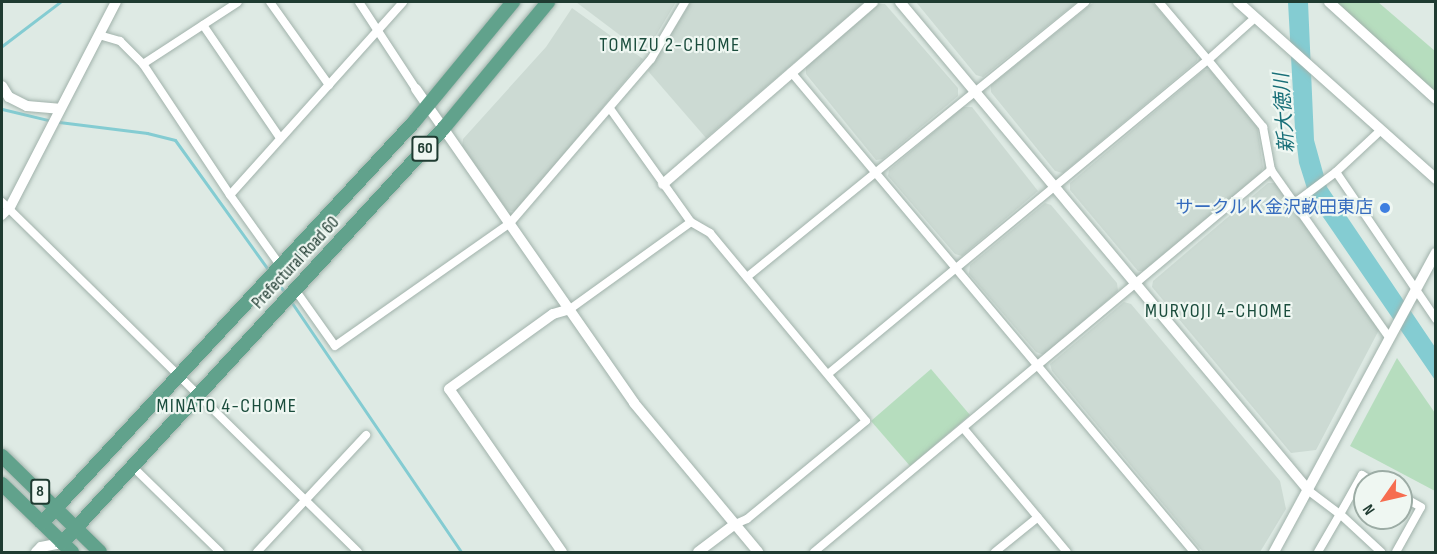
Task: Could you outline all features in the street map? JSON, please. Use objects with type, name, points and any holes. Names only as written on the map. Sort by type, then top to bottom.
[{"type":"main road","name":"Prefectural Road 60","points":[[42,523],[428,107],[513,2]]},
{"type":"main road","name":"Prefectural Road 60","points":[[67,548],[77,529],[443,129],[548,2]]},
{"type":"main road","name":"8","points":[[2,456],[100,552]]},
{"type":"main road","name":"8","points":[[2,484],[67,548]]},
{"type":"street","points":[[116,2],[41,146],[4,209],[199,394],[358,552]]},
{"type":"street","points":[[143,64],[238,2]]},
{"type":"street","points":[[270,2],[329,85]]},
{"type":"street","points":[[359,2],[380,30],[443,129],[634,403],[758,552]]},
{"type":"street","points":[[230,195],[380,30],[402,2]]},
{"type":"street","points":[[296,291],[335,346],[510,223],[611,110],[651,59],[685,2]]},
{"type":"street","points":[[663,184],[873,2]]},
{"type":"street","points":[[900,2],[1309,491],[1340,514],[1381,552]]},
{"type":"street","points":[[747,277],[1085,2]]},
{"type":"street","points":[[1159,2],[1263,127],[1271,170],[1297,201],[1391,334]]},
{"type":"street","points":[[1238,2],[1436,178]]},
{"type":"street","points":[[1329,2],[1436,99]]},
{"type":"street","points":[[828,374],[1257,18]]},
{"type":"street","points":[[203,25],[280,138]]},
{"type":"street","points":[[99,35],[120,41],[143,64],[230,195],[280,265]]},
{"type":"street","points":[[791,72],[1194,552]]},
{"type":"street","points":[[2,86],[9,97],[27,106],[59,109]]},
{"type":"street","points":[[611,110],[691,222],[710,233],[866,421],[747,519],[735,524],[698,552]]},
{"type":"street","points":[[1297,201],[1332,175],[1381,130]]},
{"type":"street","points":[[814,552],[964,429],[1271,170]]},
{"type":"street","points":[[1332,175],[1417,289],[1436,319]]},
{"type":"street","points":[[562,552],[449,389],[553,314],[570,309],[691,222]]},
{"type":"street","points":[[1274,552],[1309,491],[1391,334],[1434,260]]},
{"type":"street","points":[[964,429],[1067,552]]},
{"type":"street","points":[[257,552],[366,435]]},
{"type":"street","points":[[134,468],[220,552]]},
{"type":"street","points":[[1318,552],[1353,491]]},
{"type":"street","points":[[1413,503],[1421,507],[1413,521]]},
{"type":"street","points":[[995,552],[1038,517]]},
{"type":"street","points":[[42,523],[38,550],[67,548]]},
{"type":"street","points":[[1396,552],[1408,530]]},
{"type":"shaded area","points":[[576,2],[676,2],[645,54]]},
{"type":"shaded area","points":[[691,2],[865,2],[706,138],[648,71]]},
{"type":"shaded area","points":[[916,2],[1077,2],[983,77],[976,75]]},
{"type":"shaded area","points":[[1094,2],[1152,2],[1198,55],[1197,61],[1063,173],[1055,171],[991,92],[991,85]]},
{"type":"shaded area","points":[[879,4],[885,4],[958,88],[958,96],[883,159],[876,160],[806,74],[806,67]]},
{"type":"shaded area","points":[[572,8],[643,59],[516,212],[507,210],[462,146],[463,139],[546,47]]},
{"type":"shaded area","points":[[1204,70],[1210,70],[1257,126],[1263,167],[1261,173],[1143,271],[1138,271],[1070,190],[1070,183]]},
{"type":"shaded area","points":[[963,107],[972,107],[1038,191],[962,256],[955,254],[888,176],[889,170]]},
{"type":"shaded area","points":[[1268,183],[1275,183],[1379,330],[1316,450],[1291,453],[1152,287],[1153,281]]},
{"type":"shaded area","points":[[1045,203],[1051,205],[1117,283],[1118,291],[1044,355],[1036,352],[969,274],[970,265]]},
{"type":"shaded area","points":[[1124,302],[1131,304],[1280,481],[1286,509],[1260,552],[1203,552],[1052,371],[1050,364]]},
{"type":"green space","points":[[1336,2],[1378,2],[1435,51],[1435,92]]},
{"type":"green space","points":[[1397,358],[1435,413],[1435,491],[1413,479],[1413,470],[1395,470],[1350,446]]},
{"type":"green space","points":[[931,369],[970,415],[910,466],[871,421]]},
{"type":"water","points":[[1288,2],[1308,2],[1314,140],[1327,187],[1435,347],[1435,380],[1310,198],[1299,163],[1295,129]]},
{"type":"waterway","points":[[2,46],[60,2]]},
{"type":"waterway","points":[[2,109],[52,121]]},
{"type":"waterway","points":[[59,122],[147,133],[175,140],[270,272]]},
{"type":"waterway","points":[[274,278],[286,294]]},
{"type":"waterway","points":[[290,300],[461,552]]},
{"type":"place","name":"サークルＫ金沢畝田東店","points":[[1385,208]]},
{"type":"district","name":"TOMIZU 2-CHOME","points":[[670,45]]},
{"type":"district","name":"MURYOJI 4-CHOME","points":[[1219,311]]},
{"type":"district","name":"MINATO 4-CHOME","points":[[227,406]]},
{"type":"water label","name":"新大徳川","points":[[1285,113]]}]
